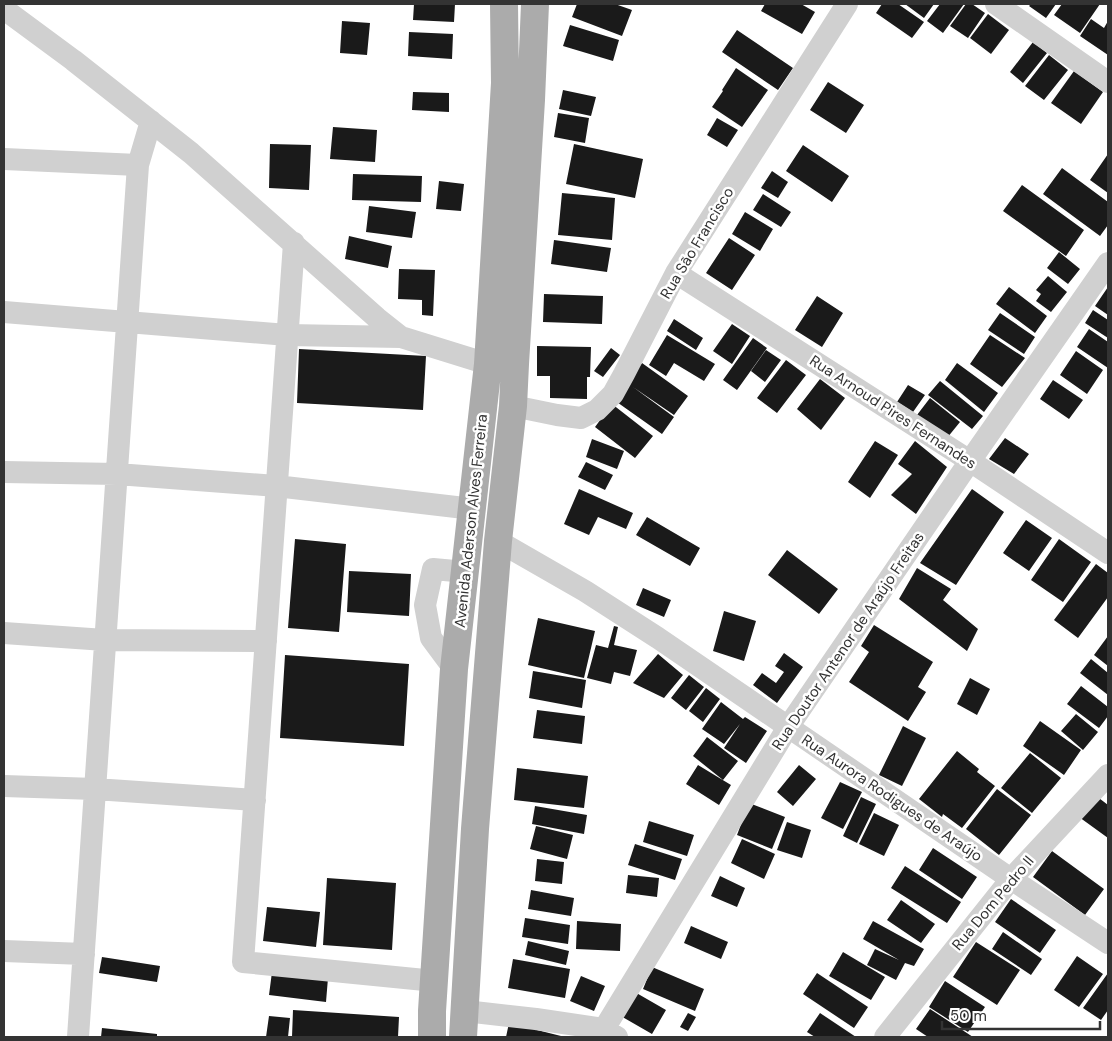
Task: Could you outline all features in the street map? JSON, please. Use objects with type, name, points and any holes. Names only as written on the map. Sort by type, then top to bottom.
[{"type":"main road","name":"Avenida Aderson Alves Ferreira","points":[[464,1024],[475,829],[498,541],[513,406],[518,84],[504,4]]},
{"type":"main road","name":"Avenida Aderson Alves Ferreira","points":[[432,1037],[432,1011],[454,669],[518,84],[535,4]]},
{"type":"street","name":"Rua São Francisco","points":[[513,406],[581,418],[597,410],[613,394],[676,273],[847,4]]},
{"type":"street","points":[[996,4],[1108,82]]},
{"type":"street","points":[[4,9],[73,60],[191,153],[400,337]]},
{"type":"street","points":[[78,1037],[138,165],[151,121]]},
{"type":"street","points":[[4,159],[138,165]]},
{"type":"street","points":[[294,243],[243,962],[435,981]]},
{"type":"street","name":"Rua Doutor Antenor de Araújo Freitas","points":[[610,1033],[788,727],[1108,263]]},
{"type":"street","name":"Rua Arnoud Pires Fernandes","points":[[676,273],[970,461],[1108,553]]},
{"type":"street","points":[[4,312],[287,335],[400,337],[488,364]]},
{"type":"street","points":[[4,472],[117,474],[276,486],[473,509]]},
{"type":"street","name":"Rua Aurora Rodigues de Araújo","points":[[498,541],[593,596],[666,643],[1011,879],[1108,943]]},
{"type":"street","points":[[454,669],[431,638],[425,605],[433,569],[466,572]]},
{"type":"street","points":[[4,633],[106,640],[266,641]]},
{"type":"street","name":"Rua Dom Pedro II","points":[[885,1037],[1011,879],[1108,775]]},
{"type":"street","points":[[4,786],[95,789],[255,800]]},
{"type":"street","points":[[4,951],[84,954]]},
{"type":"street","points":[[464,1024],[536,1019],[610,1033]]},
{"type":"building","points":[[414,4],[455,4],[454,22],[413,20]]},
{"type":"building","points":[[577,4],[615,4],[632,10],[622,36],[572,17]]},
{"type":"building","points":[[765,4],[801,4],[815,12],[802,34],[761,11]]},
{"type":"building","points":[[882,4],[898,4],[924,22],[912,38],[876,13]]},
{"type":"building","points":[[905,4],[934,4],[924,18]]},
{"type":"building","points":[[940,4],[964,4],[943,33],[927,21]]},
{"type":"building","points":[[966,4],[972,4],[985,13],[968,38],[950,26]]},
{"type":"building","points":[[1031,4],[1056,4],[1046,18],[1029,6]]},
{"type":"building","points":[[1062,4],[1100,4],[1080,33],[1054,15]]},
{"type":"building","points":[[988,14],[1009,30],[991,54],[970,38]]},
{"type":"building","points":[[1091,19],[1104,28],[1108,21],[1108,55],[1080,36]]},
{"type":"building","points":[[342,21],[370,23],[367,55],[340,53]]},
{"type":"building","points":[[570,25],[619,40],[613,61],[563,46]]},
{"type":"building","points":[[737,30],[793,68],[778,90],[722,52]]},
{"type":"building","points":[[409,32],[453,34],[452,59],[408,56]]},
{"type":"building","points":[[1033,42],[1047,53],[1023,83],[1010,72]]},
{"type":"building","points":[[1049,55],[1068,70],[1044,100],[1025,86]]},
{"type":"building","points":[[736,68],[768,90],[742,127],[712,107]]},
{"type":"building","points":[[1074,71],[1103,92],[1081,124],[1051,103]]},
{"type":"building","points":[[828,82],[864,105],[846,133],[810,110]]},
{"type":"building","points":[[563,90],[596,97],[591,116],[559,109]]},
{"type":"building","points":[[413,92],[449,93],[449,112],[412,110]]},
{"type":"building","points":[[558,113],[589,118],[585,143],[554,137]]},
{"type":"building","points":[[717,118],[738,130],[727,147],[707,135]]},
{"type":"building","points":[[333,127],[377,130],[375,162],[330,159]]},
{"type":"building","points":[[270,144],[311,145],[309,190],[269,188]]},
{"type":"building","points":[[574,144],[643,159],[635,198],[566,184]]},
{"type":"building","points":[[803,145],[849,176],[832,202],[786,171]]},
{"type":"building","points":[[1108,154],[1108,193],[1090,180]]},
{"type":"building","points":[[1062,168],[1108,202],[1108,225],[1100,236],[1043,194]]},
{"type":"building","points":[[772,171],[788,182],[778,198],[761,188]]},
{"type":"building","points":[[353,174],[422,176],[421,202],[352,200]]},
{"type":"building","points":[[439,181],[464,184],[461,211],[436,209]]},
{"type":"building","points":[[1022,185],[1084,230],[1066,256],[1003,211]]},
{"type":"building","points":[[562,193],[615,198],[612,240],[558,235]]},
{"type":"building","points":[[763,194],[791,212],[781,227],[753,210]]},
{"type":"building","points":[[369,206],[416,212],[412,238],[366,232]]},
{"type":"building","points":[[745,212],[773,229],[760,251],[732,234]]},
{"type":"building","points":[[349,236],[392,246],[388,268],[345,259]]},
{"type":"building","points":[[729,238],[755,255],[732,290],[706,273]]},
{"type":"building","points":[[554,240],[611,248],[607,272],[551,264]]},
{"type":"building","points":[[1059,252],[1080,269],[1068,284],[1047,268]]},
{"type":"building","points":[[399,269],[435,270],[433,316],[422,315],[422,300],[398,299]]},
{"type":"building","points":[[1048,276],[1067,292],[1051,312],[1036,301],[1041,294],[1036,290]]},
{"type":"building","points":[[1009,287],[1047,316],[1035,333],[996,304]]},
{"type":"building","points":[[1108,287],[1108,315],[1095,306]]},
{"type":"building","points":[[544,294],[603,296],[602,324],[543,322]]},
{"type":"building","points":[[817,296],[843,313],[822,347],[795,330]]},
{"type":"building","points":[[1093,310],[1108,320],[1108,338],[1085,323]]},
{"type":"building","points":[[1000,313],[1035,337],[1024,354],[988,330]]},
{"type":"building","points":[[674,319],[703,338],[696,350],[667,331]]},
{"type":"building","points":[[732,324],[750,336],[732,364],[713,351]]},
{"type":"building","points":[[1089,329],[1108,342],[1108,368],[1077,347]]},
{"type":"building","points":[[667,335],[715,364],[704,381],[674,363],[666,376],[649,365]]},
{"type":"building","points":[[990,335],[1025,358],[1002,387],[970,364]]},
{"type":"building","points":[[753,338],[767,348],[737,390],[723,380]]},
{"type":"building","points":[[537,346],[591,347],[590,377],[587,377],[587,399],[550,398],[550,376],[537,376]]},
{"type":"building","points":[[611,348],[620,355],[603,377],[594,371]]},
{"type":"building","points":[[299,349],[426,356],[423,410],[297,403]]},
{"type":"building","points":[[766,350],[781,360],[765,382],[751,371]]},
{"type":"building","points":[[1076,351],[1103,370],[1087,394],[1060,375]]},
{"type":"building","points":[[786,360],[806,375],[777,413],[757,398]]},
{"type":"building","points":[[642,363],[688,396],[674,415],[633,387],[674,417],[662,434],[614,400]]},
{"type":"building","points":[[957,363],[998,393],[984,412],[945,380]]},
{"type":"building","points":[[820,379],[845,398],[821,430],[797,409]]},
{"type":"building","points":[[1053,380],[1083,400],[1069,419],[1040,399]]},
{"type":"building","points":[[940,381],[983,416],[972,429],[928,395]]},
{"type":"building","points":[[908,385],[925,395],[913,412],[897,402]]},
{"type":"building","points":[[930,398],[960,422],[947,438],[917,415]]},
{"type":"building","points":[[612,404],[653,436],[635,458],[595,427]]},
{"type":"building","points":[[1005,438],[1029,454],[1014,474],[989,459]]},
{"type":"building","points":[[592,439],[624,451],[617,469],[586,457]]},
{"type":"building","points":[[875,441],[898,455],[870,498],[848,482]]},
{"type":"building","points":[[915,441],[947,467],[916,514],[891,495],[912,474],[898,464]]},
{"type":"building","points":[[586,462],[613,475],[605,490],[578,477]]},
{"type":"building","points":[[579,489],[633,513],[626,529],[598,517],[589,535],[564,524]]},
{"type":"building","points":[[972,489],[1004,512],[956,585],[920,563]]},
{"type":"building","points":[[647,517],[700,548],[690,566],[636,535]]},
{"type":"building","points":[[1026,520],[1052,538],[1029,571],[1003,553]]},
{"type":"building","points":[[295,539],[346,544],[339,632],[288,628]]},
{"type":"building","points":[[1059,539],[1091,562],[1063,602],[1031,580]]},
{"type":"building","points":[[787,550],[838,589],[819,614],[768,575]]},
{"type":"building","points":[[1096,564],[1108,573],[1108,597],[1078,638],[1054,620]]},
{"type":"building","points":[[917,568],[951,589],[943,600],[978,629],[967,651],[899,599]]},
{"type":"building","points":[[349,571],[411,574],[409,616],[347,612]]},
{"type":"building","points":[[643,588],[671,600],[664,617],[636,605]]},
{"type":"building","points":[[724,611],[756,621],[744,661],[713,651]]},
{"type":"building","points":[[538,618],[595,631],[584,678],[528,665]]},
{"type":"building","points":[[874,625],[933,662],[918,687],[926,692],[908,721],[849,682],[869,652],[861,646]]},
{"type":"building","points":[[614,626],[618,627],[614,645],[637,650],[630,676],[614,672],[611,684],[587,678],[596,645],[608,648]]},
{"type":"building","points":[[1108,636],[1108,666],[1094,655]]},
{"type":"building","points":[[784,653],[803,667],[777,703],[753,685],[762,673],[776,683],[784,672],[775,666]]},
{"type":"building","points":[[658,654],[683,675],[664,698],[633,683]]},
{"type":"building","points":[[285,655],[409,664],[404,746],[280,738]]},
{"type":"building","points":[[1091,659],[1108,673],[1108,695],[1080,673]]},
{"type":"building","points":[[533,671],[586,680],[582,708],[529,698]]},
{"type":"building","points":[[689,675],[704,687],[686,710],[671,698]]},
{"type":"building","points":[[970,678],[990,689],[977,715],[957,704]]},
{"type":"building","points":[[1081,686],[1108,707],[1108,716],[1099,728],[1067,704]]},
{"type":"building","points":[[706,688],[720,699],[703,722],[689,711]]},
{"type":"building","points":[[721,702],[743,719],[745,717],[767,731],[746,763],[724,748],[740,724],[724,744],[702,729]]},
{"type":"building","points":[[537,710],[585,716],[582,744],[533,738]]},
{"type":"building","points":[[1076,714],[1098,732],[1083,750],[1061,731]]},
{"type":"building","points":[[1040,721],[1081,750],[1064,775],[1023,746]]},
{"type":"building","points":[[903,726],[926,738],[902,786],[879,775]]},
{"type":"building","points":[[707,737],[738,761],[723,780],[693,756]]},
{"type":"building","points":[[957,751],[979,769],[977,772],[995,786],[962,828],[943,814],[942,817],[919,799]]},
{"type":"building","points":[[1030,753],[1061,778],[1032,813],[1001,788]]},
{"type":"building","points":[[698,765],[731,785],[719,805],[686,784]]},
{"type":"building","points":[[799,765],[816,779],[793,806],[777,792]]},
{"type":"building","points":[[517,768],[588,776],[584,808],[514,800]]},
{"type":"building","points":[[840,782],[862,792],[843,829],[821,818]]},
{"type":"building","points":[[997,789],[1031,815],[999,855],[966,829]]},
{"type":"building","points":[[1095,795],[1108,805],[1108,838],[1079,817]]},
{"type":"building","points":[[861,797],[876,804],[857,843],[843,836]]},
{"type":"building","points":[[749,803],[785,817],[772,849],[737,835]]},
{"type":"building","points":[[535,806],[587,815],[584,834],[532,824]]},
{"type":"building","points":[[874,813],[899,825],[884,856],[859,844]]},
{"type":"building","points":[[649,821],[694,835],[687,856],[643,842]]},
{"type":"building","points":[[787,822],[811,830],[802,858],[777,850]]},
{"type":"building","points":[[536,826],[573,835],[567,859],[530,849]]},
{"type":"building","points":[[742,839],[775,854],[764,879],[731,863]]},
{"type":"building","points":[[635,844],[682,859],[675,880],[628,865]]},
{"type":"building","points":[[933,848],[977,877],[962,899],[919,870]]},
{"type":"building","points":[[1052,851],[1104,889],[1085,915],[1033,877]]},
{"type":"building","points":[[537,859],[564,862],[562,884],[535,881]]},
{"type":"building","points":[[905,866],[961,902],[947,923],[891,888]]},
{"type":"building","points":[[628,875],[659,878],[657,897],[626,893]]},
{"type":"building","points":[[720,876],[745,888],[737,907],[711,896]]},
{"type":"building","points":[[327,878],[396,883],[392,950],[323,945]]},
{"type":"building","points":[[531,890],[574,898],[571,916],[528,909]]},
{"type":"building","points":[[1011,899],[1056,930],[1040,953],[995,922]]},
{"type":"building","points":[[901,900],[935,924],[921,943],[887,920]]},
{"type":"building","points":[[267,907],[320,912],[316,947],[263,941]]},
{"type":"building","points":[[525,918],[570,925],[568,944],[522,937]]},
{"type":"building","points":[[577,921],[621,924],[620,951],[576,949]]},
{"type":"building","points":[[873,921],[924,949],[914,966],[905,963],[896,980],[867,965],[875,949],[899,960],[863,939]]},
{"type":"building","points":[[691,926],[728,942],[721,959],[684,943]]},
{"type":"building","points":[[1003,932],[1042,959],[1031,975],[992,949]]},
{"type":"building","points":[[528,941],[569,951],[566,965],[525,955]]},
{"type":"building","points":[[976,942],[1020,970],[997,1005],[953,977]]},
{"type":"building","points":[[843,952],[885,977],[871,1000],[829,976]]},
{"type":"building","points":[[1077,956],[1103,974],[1079,1007],[1054,990]]},
{"type":"building","points":[[102,957],[160,966],[157,982],[99,973]]},
{"type":"building","points":[[513,959],[570,969],[565,998],[508,988]]},
{"type":"building","points":[[652,967],[704,989],[695,1011],[643,989]]},
{"type":"building","points":[[272,972],[328,978],[326,1002],[269,995]]},
{"type":"building","points":[[817,973],[868,1007],[854,1028],[803,994]]},
{"type":"building","points":[[1108,973],[1108,1010],[1101,1020],[1083,1008]]},
{"type":"building","points":[[581,976],[605,986],[594,1011],[570,1001]]},
{"type":"building","points":[[945,981],[985,1007],[968,1032],[929,1007]]},
{"type":"building","points":[[633,991],[666,1010],[652,1034],[619,1015]]},
{"type":"building","points":[[930,1009],[973,1037],[928,1037],[916,1029]]},
{"type":"building","points":[[293,1010],[399,1017],[398,1037],[292,1037]]},
{"type":"building","points":[[688,1013],[696,1017],[688,1031],[680,1027]]},
{"type":"building","points":[[820,1013],[856,1037],[815,1037],[807,1032]]},
{"type":"building","points":[[269,1016],[290,1018],[288,1037],[266,1037]]},
{"type":"building","points":[[509,1023],[565,1037],[506,1037]]},
{"type":"building","points":[[102,1028],[157,1034],[157,1037],[101,1037]]}]
